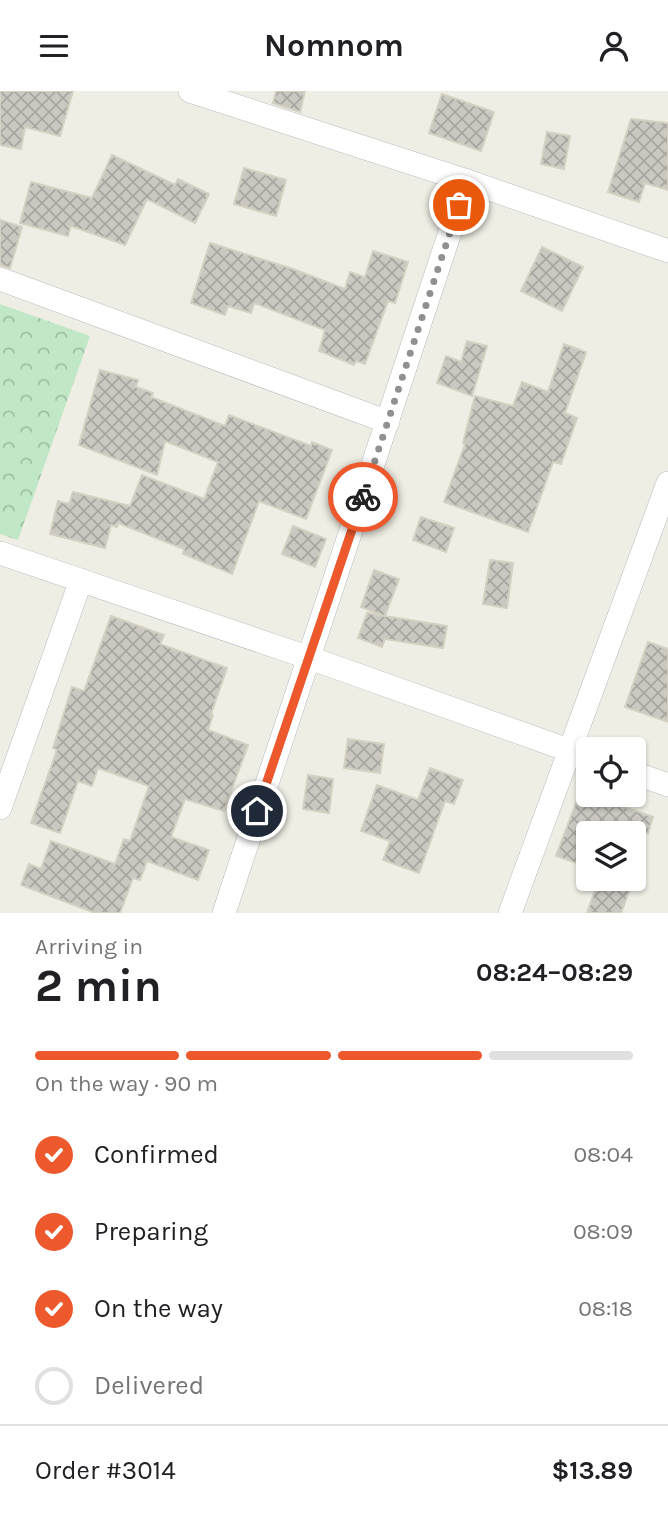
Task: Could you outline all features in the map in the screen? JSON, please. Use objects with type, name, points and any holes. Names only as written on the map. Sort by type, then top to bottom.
[{"type":"street","points":[[190,91],[467,181],[668,251]]},
{"type":"street","points":[[224,913],[467,181]]},
{"type":"street","points":[[0,279],[388,422]]},
{"type":"street","points":[[584,737],[660,529],[668,483]]},
{"type":"street","points":[[0,553],[307,657],[576,753]]},
{"type":"street","points":[[0,808],[81,580]]},
{"type":"street","points":[[510,913],[576,759]]},
{"type":"street","points":[[646,777],[668,785]]},
{"type":"green space","points":[[0,304],[90,336],[18,540],[0,534]]},
{"type":"building","points":[[0,91],[73,91],[60,136],[25,127],[21,149],[0,145]]},
{"type":"building","points":[[276,91],[305,91],[300,112],[273,103]]},
{"type":"building","points":[[442,94],[494,112],[481,151],[429,133]]},
{"type":"building","points":[[631,119],[668,123],[668,190],[645,183],[639,202],[608,192]]},
{"type":"building","points":[[547,132],[570,136],[564,169],[541,164]]},
{"type":"building","points":[[112,155],[175,185],[178,179],[209,194],[195,223],[147,199],[125,245],[71,226],[68,236],[20,223],[31,182],[92,198]]},
{"type":"building","points":[[244,168],[286,180],[276,216],[234,204]]},
{"type":"building","points":[[0,220],[22,227],[10,268],[0,265]]},
{"type":"building","points":[[210,243],[293,269],[345,289],[350,272],[365,277],[373,251],[408,262],[395,303],[388,301],[365,364],[356,361],[354,365],[319,351],[325,330],[254,303],[251,313],[228,306],[225,315],[191,303]]},
{"type":"building","points":[[542,247],[583,267],[562,311],[521,291]]},
{"type":"building","points":[[467,341],[487,346],[472,396],[437,383],[446,356],[461,362]]},
{"type":"building","points":[[564,344],[586,352],[565,413],[577,418],[561,464],[553,462],[528,532],[444,502],[465,444],[463,443],[475,396],[513,406],[522,382],[548,392]]},
{"type":"building","points":[[100,370],[138,380],[136,387],[153,393],[151,397],[225,426],[229,415],[311,446],[312,442],[332,450],[306,519],[259,501],[232,574],[183,554],[184,549],[118,523],[117,527],[111,525],[105,548],[50,534],[58,501],[69,504],[73,492],[130,506],[142,475],[204,499],[218,462],[165,441],[157,475],[79,445]]},
{"type":"building","points":[[421,517],[454,528],[446,552],[413,540]]},
{"type":"building","points":[[293,526],[326,539],[315,567],[282,554]]},
{"type":"building","points":[[490,560],[513,563],[507,608],[483,604]]},
{"type":"building","points":[[374,570],[399,579],[385,616],[447,626],[443,648],[385,639],[382,647],[358,638],[367,613],[384,616],[361,607]]},
{"type":"building","points":[[111,616],[164,635],[160,644],[227,668],[208,730],[248,745],[224,811],[185,799],[171,837],[209,850],[198,880],[147,861],[140,880],[133,878],[120,913],[95,913],[21,885],[29,864],[41,869],[51,841],[115,864],[124,839],[130,841],[149,786],[98,768],[92,786],[78,781],[60,833],[31,823],[57,750],[53,748],[72,687],[84,691]]},
{"type":"building","points":[[648,642],[668,649],[668,722],[625,707]]},
{"type":"building","points":[[348,739],[384,744],[380,773],[344,768]]},
{"type":"building","points":[[430,768],[463,780],[454,804],[445,801],[419,873],[383,860],[390,841],[361,831],[377,785],[418,800]]},
{"type":"building","points":[[308,775],[333,779],[329,813],[303,809]]},
{"type":"building","points":[[576,803],[576,807],[624,807],[653,817],[648,833],[646,821],[576,821],[576,863],[556,856]]},
{"type":"building","points":[[595,891],[629,891],[621,913],[587,913]]},
{"type":"way so far","points":[[363,497],[459,205]]},
{"type":"route","points":[[257,811],[363,497]]}]
